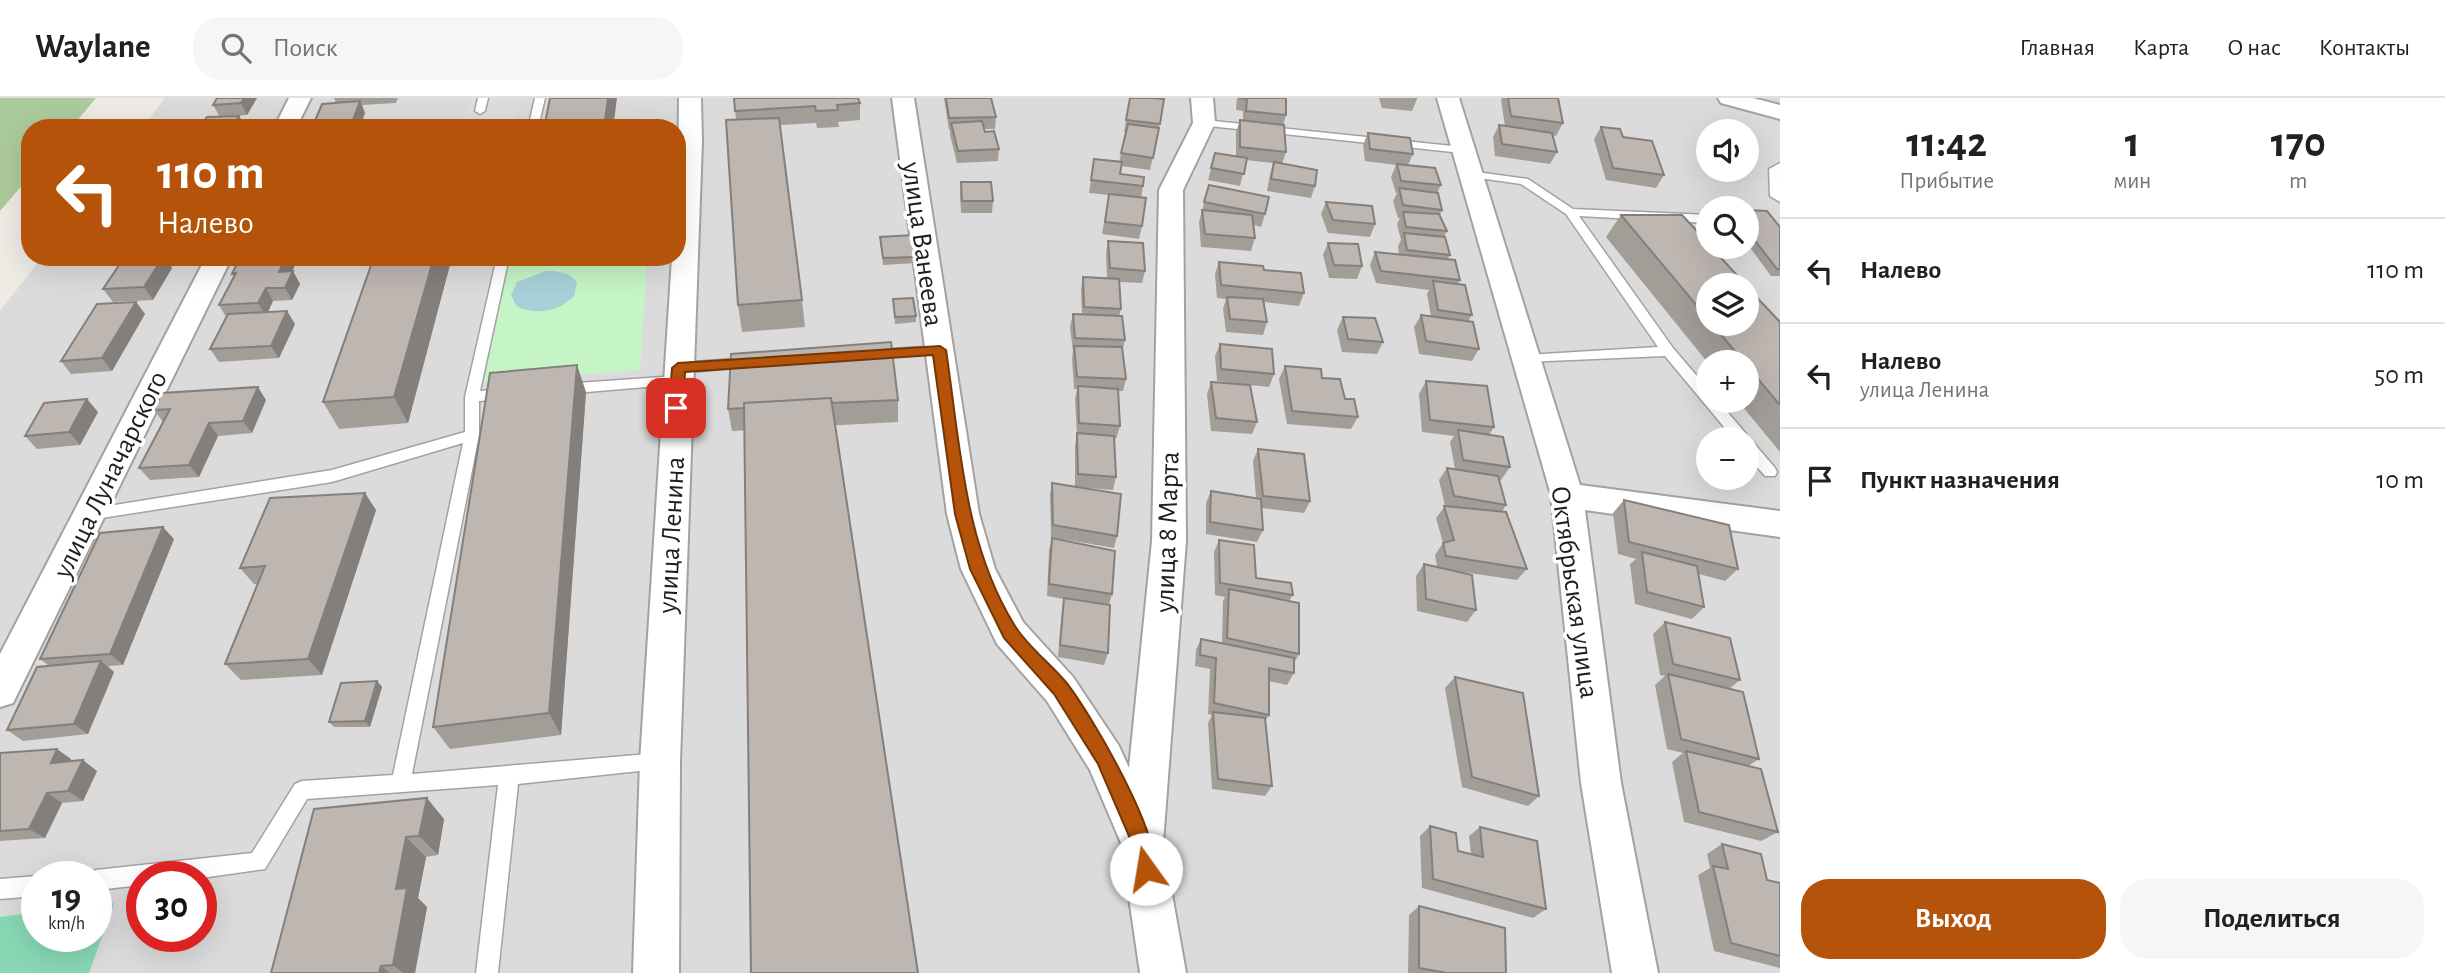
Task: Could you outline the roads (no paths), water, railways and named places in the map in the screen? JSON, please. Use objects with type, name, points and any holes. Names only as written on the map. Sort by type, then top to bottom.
[{"type":"street","points":[[290,119],[300,98]]},
{"type":"street","name":"улица Ленина","points":[[686,153],[690,98]]},
{"type":"street","name":"улица Ванеева","points":[[903,98],[963,514],[978,569],[1010,633],[1060,688],[1105,759],[1142,843]]},
{"type":"street","name":"Октябрьская улица","points":[[1448,98],[1567,495],[1601,783],[1635,973]]},
{"type":"street","points":[[1729,98],[1780,112]]},
{"type":"street","name":"улица 8 Марта","points":[[1163,973],[1142,843],[1169,541],[1171,190],[1203,111]]},
{"type":"street","name":"улица Луначарского","points":[[0,691],[214,266]]},
{"type":"street","name":"улица Ленина","points":[[656,973],[660,762],[681,266]]},
{"type":"street","points":[[1567,495],[1780,524]]},
{"type":"lane","points":[[480,111],[483,98]]},
{"type":"lane","points":[[535,119],[540,98]]},
{"type":"lane","points":[[1203,111],[1465,162],[1524,181],[1570,212],[1668,351],[1696,384]]},
{"type":"lane","points":[[1780,166],[1775,169],[1776,196],[1780,199]]},
{"type":"lane","points":[[1570,212],[1696,218]]},
{"type":"lane","points":[[401,783],[472,435],[472,397],[501,266]]},
{"type":"lane","points":[[860,355],[940,350]]},
{"type":"lane","points":[[1525,359],[1668,351]]},
{"type":"lane","points":[[547,391],[765,362]]},
{"type":"lane","points":[[472,397],[522,393]]},
{"type":"lane","points":[[1720,413],[1732,427]]},
{"type":"lane","points":[[89,514],[332,476],[472,435]]},
{"type":"lane","points":[[1759,459],[1770,471]]},
{"type":"lane","points":[[112,878],[258,862],[302,790],[509,776],[660,762]]},
{"type":"lane","points":[[486,973],[509,776]]},
{"type":"lane","points":[[0,889],[21,887]]},
{"type":"water","points":[[546,271],[571,276],[577,283],[574,296],[554,309],[533,311],[517,307],[511,295],[517,282]]}]
